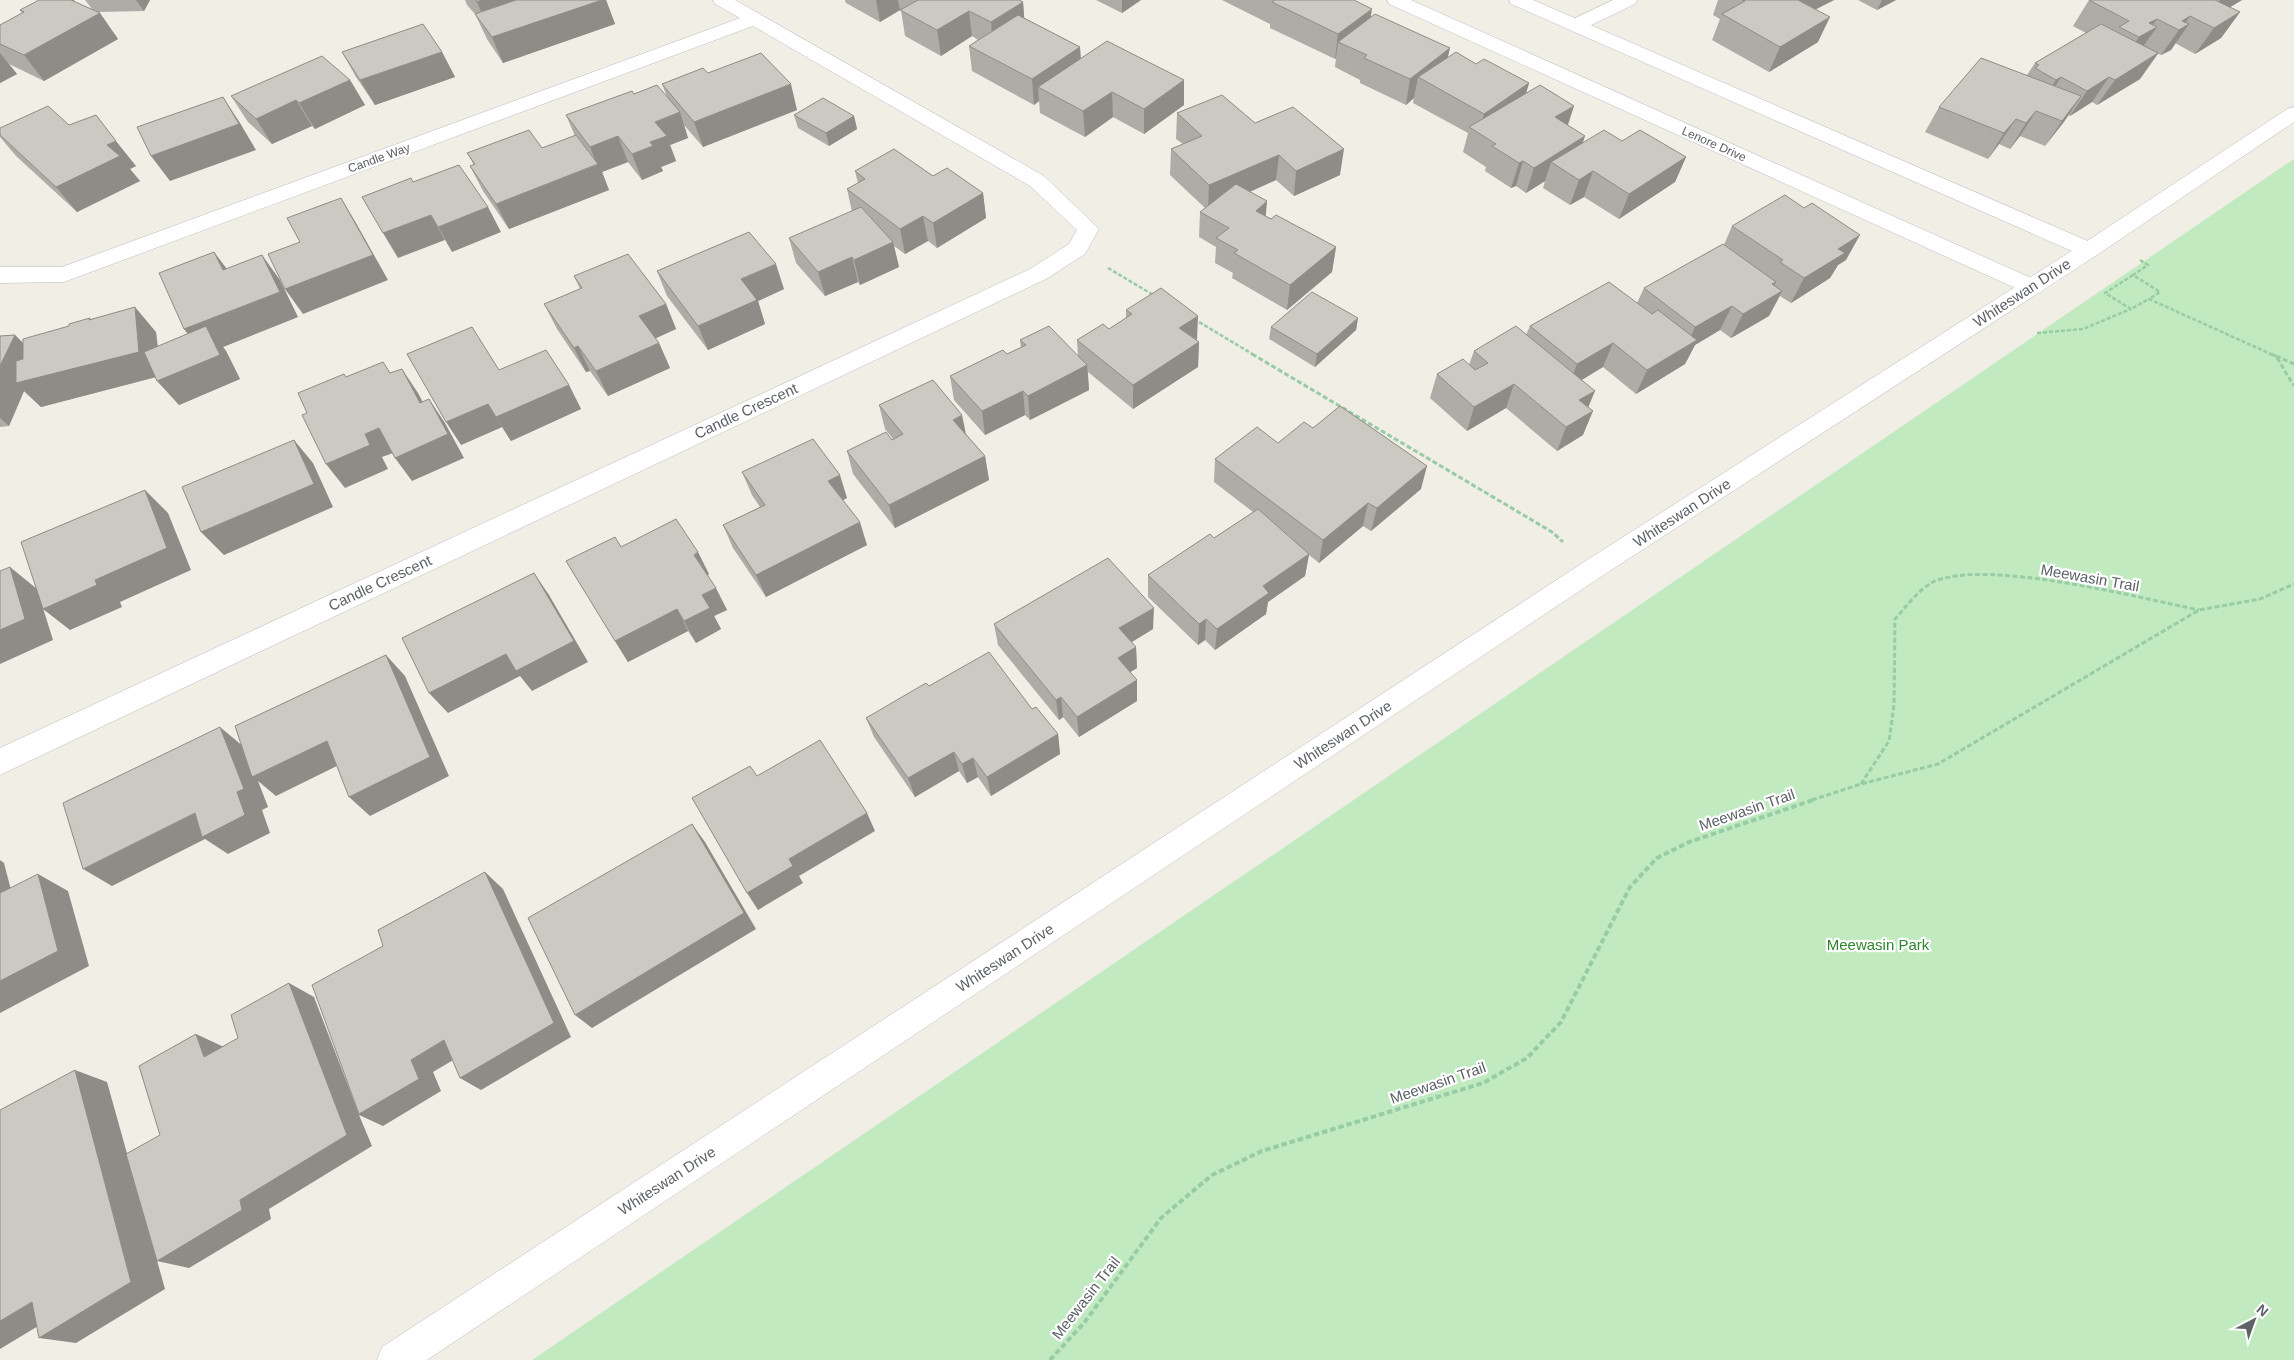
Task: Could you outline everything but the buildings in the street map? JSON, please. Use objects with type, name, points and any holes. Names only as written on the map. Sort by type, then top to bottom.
[{"type":"street","name":"Candle Crescent","points":[[0,762],[1038,274],[1077,249],[1088,229],[1037,182],[722,0]]},
{"type":"street","name":"Lenore Drive","points":[[1396,0],[2032,287]]},
{"type":"street","points":[[1518,0],[2089,250]]},
{"type":"street","points":[[1576,25],[1628,0]]},
{"type":"street","name":"Candle Way","points":[[0,275],[64,274],[754,19]]},
{"type":"street","name":"Whiteswan Drive","points":[[395,1360],[1593,569],[2089,250],[2294,113]]},
{"type":"path","points":[[2131,310],[2105,293],[2148,265],[2138,258]]},
{"type":"path","points":[[2037,333],[2083,328],[2131,310],[2160,292],[2133,275]]},
{"type":"path","points":[[1126,279],[1160,299]]},
{"type":"path","points":[[2149,299],[2294,364]]},
{"type":"path","points":[[1186,314],[1552,532]]},
{"type":"path","points":[[2276,356],[2294,386]]},
{"type":"path","name":"Meewasin Trail","points":[[1861,784],[1888,741],[1894,705],[1895,619],[1934,581],[1962,574],[2013,576],[2199,610]]},
{"type":"path","name":"Meewasin Trail","points":[[1050,1360],[1084,1323],[1161,1218],[1212,1176],[1262,1151],[1483,1083],[1528,1058],[1561,1022],[1630,887],[1657,858],[1689,842],[1861,784],[1938,764],[2199,610],[2260,599],[2294,584]]},
{"type":"green space","name":"Meewasin Park","points":[[2294,159],[2294,1360],[532,1360]]}]
